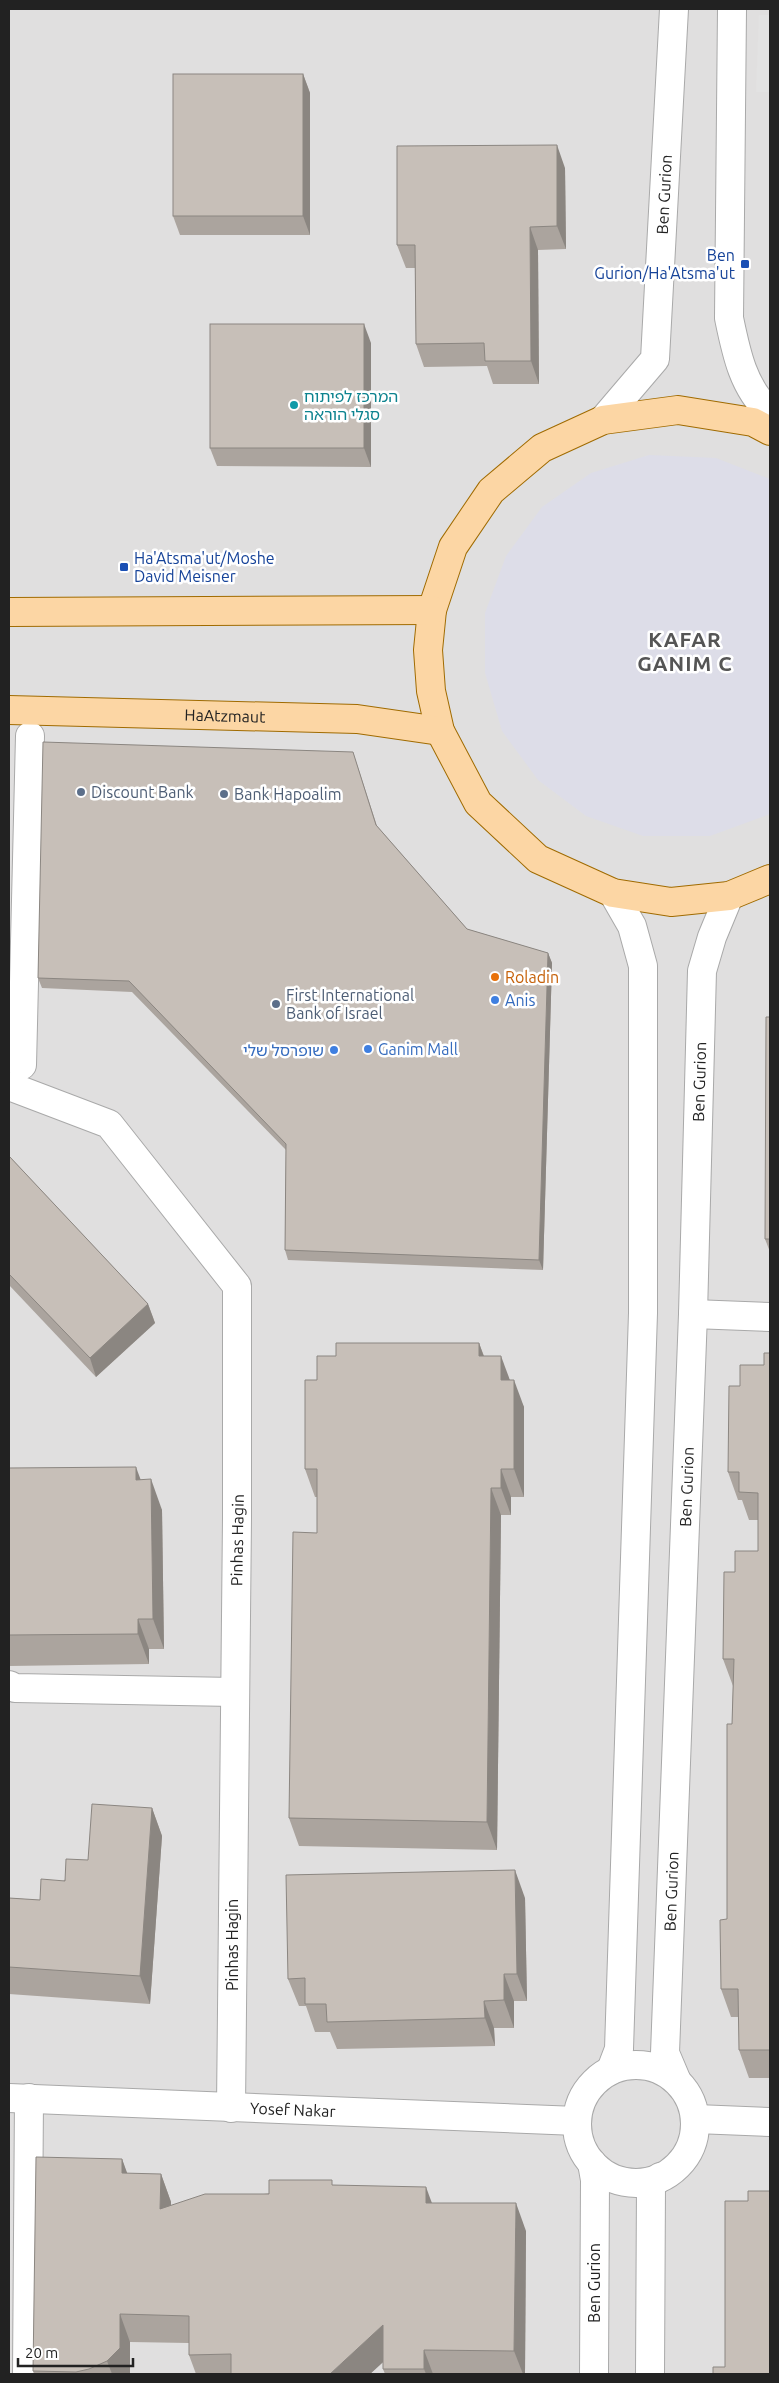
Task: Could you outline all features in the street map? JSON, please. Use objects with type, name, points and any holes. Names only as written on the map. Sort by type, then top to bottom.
[{"type":"main road","points":[[770,430],[753,422],[678,410],[603,420],[542,448],[491,491],[453,547],[432,610],[428,650],[430,691],[440,731],[478,803],[538,860],[612,893],[671,902],[729,896],[770,879]]},
{"type":"main road","points":[[9,612],[432,610]]},
{"type":"main road","name":"HaAtzmaut","points":[[9,710],[357,719],[440,731]]},
{"type":"street","name":"Ben Gurion","points":[[603,420],[656,359],[674,9]]},
{"type":"street","points":[[732,9],[729,318],[739,365],[761,404],[770,412]]},
{"type":"street","points":[[15,1075],[30,736]]},
{"type":"street","points":[[612,893],[632,926],[644,966],[644,1313],[619,2049],[612,2070]]},
{"type":"street","name":"Ben Gurion","points":[[676,2079],[665,2053],[694,1314],[702,971],[712,937],[729,896]]},
{"type":"street","name":"Pinhas Hagin","points":[[15,1075],[109,1124],[237,1286],[231,2108]]},
{"type":"street","points":[[694,1314],[770,1317]]},
{"type":"street","points":[[9,1685],[15,1688],[234,1692]]},
{"type":"street","points":[[650,2374],[650,2185],[676,2168],[687,2154],[694,2137],[696,2119],[686,2091],[676,2079],[661,2070],[645,2065],[628,2065],[612,2070],[598,2079],[587,2091],[577,2121],[578,2136],[592,2163],[606,2174],[623,2181],[642,2183],[660,2178]]},
{"type":"street","points":[[19,2098],[27,2374]]},
{"type":"street","name":"Yosef Nakar","points":[[19,2098],[577,2121]]},
{"type":"street","points":[[696,2119],[770,2122]]},
{"type":"street","name":"Ben Gurion","points":[[592,2163],[595,2180],[594,2374]]},
{"type":"shaded area","points":[[9,9],[770,9],[770,2374],[9,2374]]},
{"type":"shaded area","points":[[759,15],[770,15],[770,92],[756,92]]},
{"type":"shaded area","points":[[649,455],[716,458],[770,479],[770,814],[710,836],[643,836],[586,816],[538,780],[502,731],[485,673],[485,613],[506,556],[542,507],[591,473]]},
{"type":"building","points":[[173,74],[303,74],[303,216],[173,216]]},
{"type":"building","points":[[557,145],[557,226],[530,227],[531,361],[485,361],[484,343],[416,344],[415,245],[397,245],[397,146]]},
{"type":"building","name":"המרכז לפיתוח סגלי הוראה","points":[[210,324],[364,324],[364,448],[210,448]]},
{"type":"building","name":"Ganim Mall","points":[[43,742],[353,752],[376,825],[467,929],[548,953],[539,1260],[285,1250],[286,1144],[129,981],[38,978]]},
{"type":"building","points":[[766,1017],[770,1017],[770,1239],[765,1239]]},
{"type":"building","points":[[9,1156],[148,1304],[90,1358],[9,1274]]},
{"type":"building","points":[[336,1343],[479,1343],[479,1356],[501,1356],[501,1380],[514,1380],[514,1469],[501,1469],[501,1488],[491,1488],[487,1822],[289,1818],[293,1532],[317,1533],[317,1469],[305,1469],[305,1380],[317,1380],[317,1356],[336,1356]]},
{"type":"building","points":[[764,1353],[770,1353],[770,2050],[739,2050],[738,1989],[721,1989],[720,1920],[727,1919],[727,1724],[732,1724],[734,1659],[723,1659],[724,1572],[735,1572],[735,1551],[758,1551],[758,1493],[739,1492],[739,1472],[728,1472],[729,1386],[740,1386],[740,1365],[764,1365]]},
{"type":"building","points":[[136,1467],[136,1480],[151,1479],[153,1619],[138,1619],[138,1634],[9,1635],[9,1468]]},
{"type":"building","points":[[92,1804],[152,1808],[140,1976],[9,1967],[9,1898],[40,1900],[41,1879],[65,1881],[66,1859],[88,1860]]},
{"type":"building","points":[[515,1870],[517,1974],[504,1974],[504,2000],[484,2001],[485,2018],[327,2022],[326,2004],[305,2004],[305,1978],[288,1979],[286,1875]]},
{"type":"building","points":[[36,2157],[122,2159],[122,2173],[161,2174],[160,2209],[205,2194],[269,2194],[269,2180],[332,2180],[332,2185],[426,2187],[426,2203],[516,2203],[514,2351],[424,2350],[424,2369],[383,2369],[383,2325],[330,2374],[231,2374],[231,2354],[189,2355],[189,2316],[120,2314],[120,2348],[107,2361],[89,2369],[76,2372],[33,2371]]},
{"type":"building","points":[[748,2191],[770,2191],[770,2374],[713,2374],[713,2367],[725,2367],[725,2201],[748,2201]]},
{"type":"place","name":"Ben Gurion/Ha'Atsma'ut","points":[[745,264]]},
{"type":"place","name":"המרכז לפיתוח סגלי הוראה","points":[[294,405]]},
{"type":"place","name":"Ha'Atsma'ut/Moshe David Meisner","points":[[124,567]]},
{"type":"place","name":"Discount Bank","points":[[81,792]]},
{"type":"place","name":"Bank Hapoalim","points":[[224,794]]},
{"type":"place","name":"Roladin","points":[[495,977]]},
{"type":"place","name":"Anis","points":[[495,1000]]},
{"type":"place","name":"First International Bank of Israel","points":[[276,1004]]},
{"type":"place","name":"Ganim Mall","points":[[368,1049]]},
{"type":"place","name":"שופרסל שלי","points":[[334,1050]]},
{"type":"district","name":"KAFAR GANIM C","points":[[685,652]]}]
